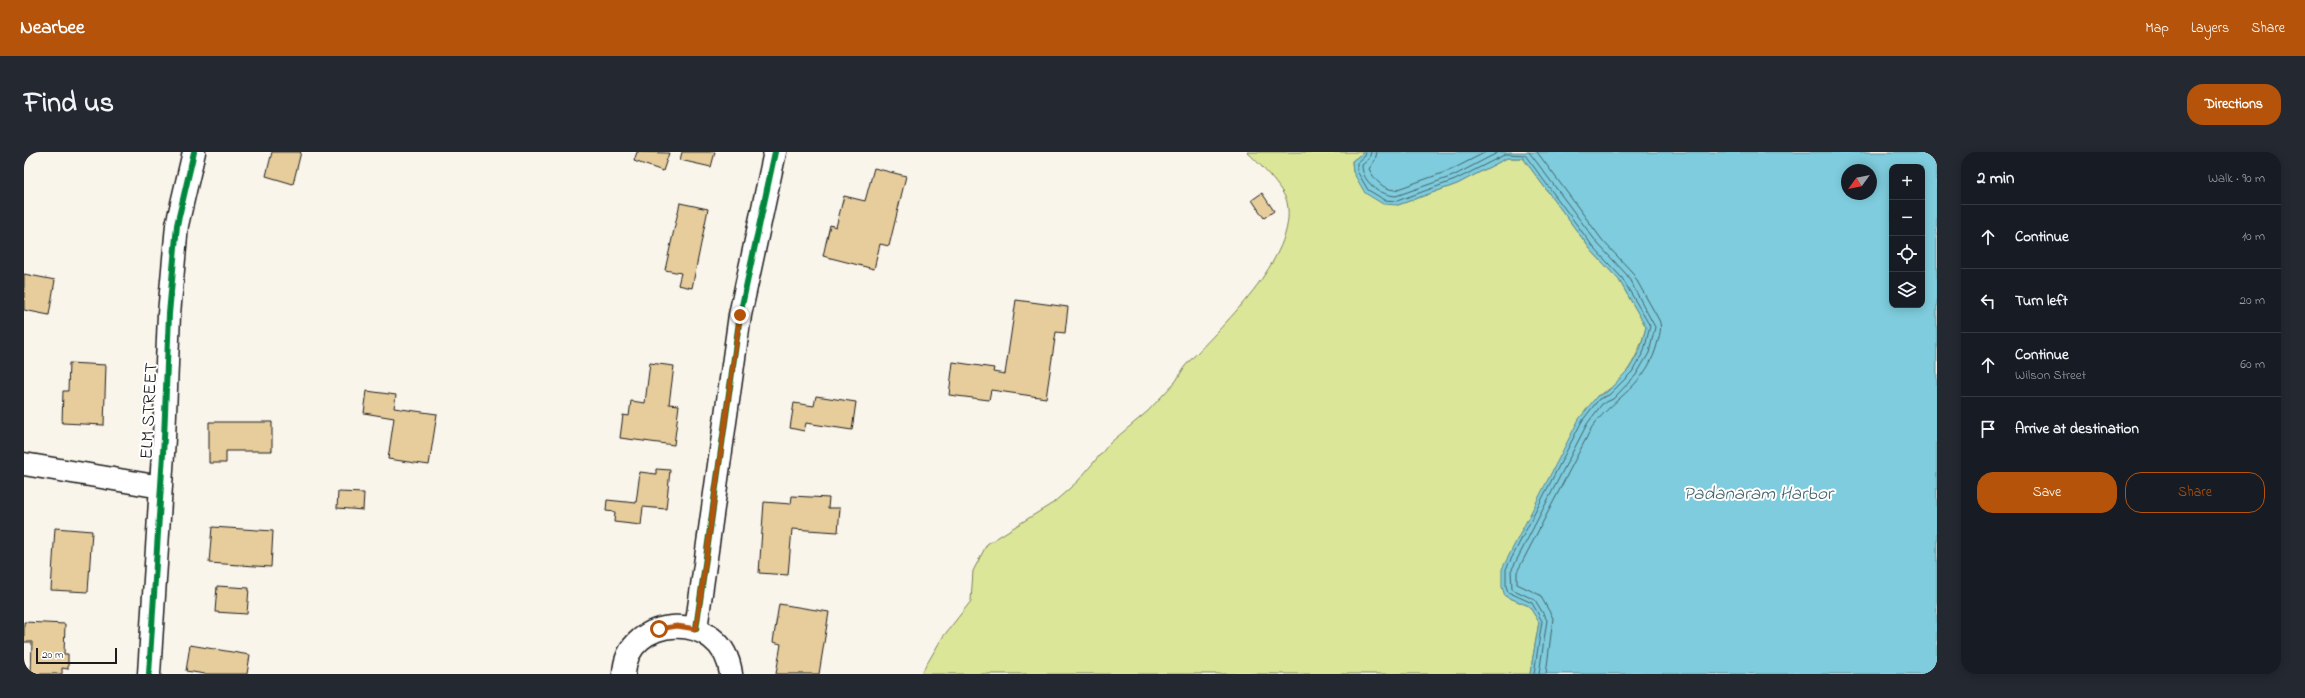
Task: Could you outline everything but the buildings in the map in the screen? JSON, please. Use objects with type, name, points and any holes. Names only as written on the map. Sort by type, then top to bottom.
[{"type":"street","name":"ELM STREET","points":[[149,674],[170,314],[177,225],[194,152]]},
{"type":"street","points":[[696,629],[740,315],[775,152]]},
{"type":"street","points":[[24,464],[160,487]]},
{"type":"street","points":[[624,674],[631,652],[643,638],[659,629],[677,626],[696,629],[711,637],[723,650],[730,666],[731,674]]},
{"type":"green space","points":[[1247,152],[1364,152],[1352,161],[1353,172],[1398,205],[1457,184],[1507,158],[1523,158],[1591,250],[1619,280],[1646,327],[1635,358],[1629,368],[1607,391],[1597,396],[1505,596],[1529,606],[1539,622],[1530,674],[921,674],[942,638],[971,601],[973,571],[987,544],[1053,503],[1078,481],[1110,443],[1148,411],[1176,381],[1185,366],[1253,291],[1269,268],[1281,246],[1287,223],[1287,202],[1285,196],[1276,183]]},
{"type":"water","name":"Padanaram Harbor","points":[[1364,152],[1937,152],[1937,674],[1530,674],[1539,622],[1529,606],[1505,596],[1502,587],[1502,569],[1579,419],[1597,396],[1607,392],[1629,369],[1640,350],[1646,327],[1619,280],[1591,250],[1523,158],[1507,158],[1457,184],[1398,205],[1383,204],[1365,193],[1353,172],[1352,161]]},
{"type":"cycle path","points":[[149,674],[164,438],[169,314],[177,225],[194,152]]},
{"type":"cycle path","points":[[696,629],[740,315],[775,152]]},
{"type":"route","points":[[659,629],[677,626],[696,629],[740,315]]}]
